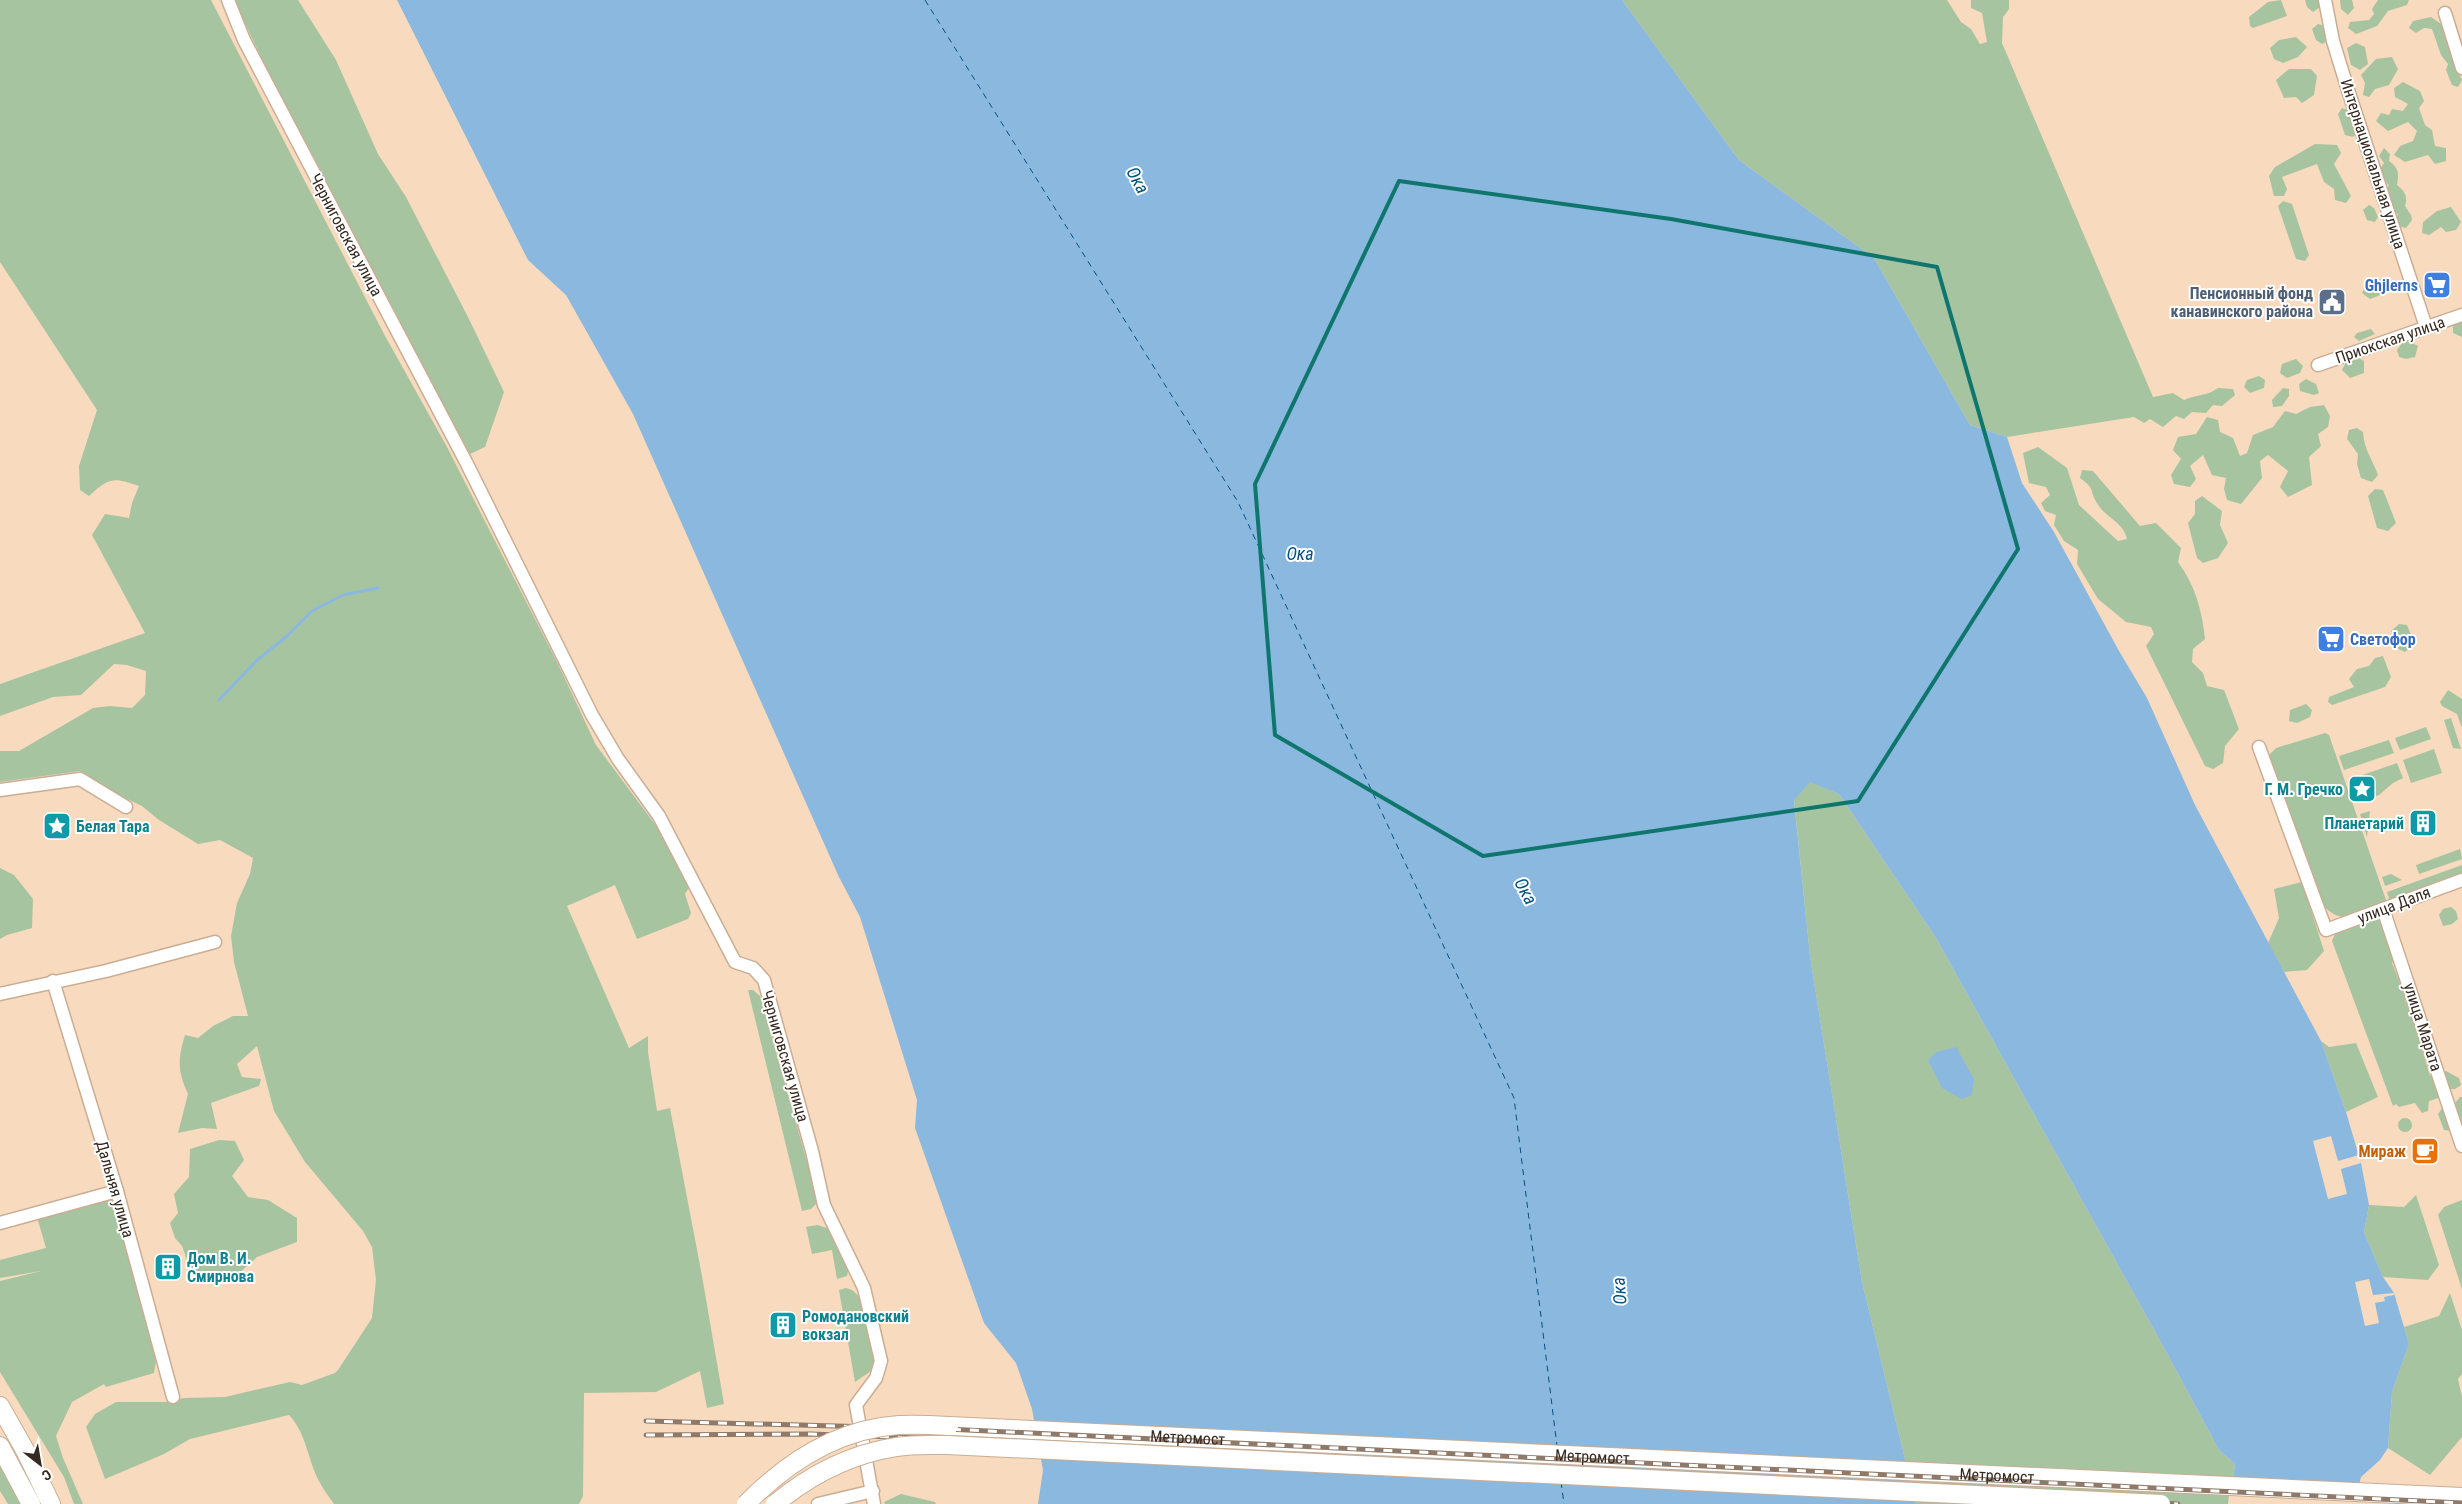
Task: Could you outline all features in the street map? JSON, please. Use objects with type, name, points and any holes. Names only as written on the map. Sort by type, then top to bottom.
[{"type":"main road","points":[[0,1406],[26,1452],[51,1504]]},
{"type":"main road","name":"Метромост","points":[[746,1504],[774,1476],[813,1451],[856,1432],[899,1425],[2462,1497]]},
{"type":"main road","name":"Метромост","points":[[775,1504],[818,1473],[856,1456],[898,1446],[947,1445],[2161,1504]]},
{"type":"main road","points":[[0,1446],[31,1504]]},
{"type":"street","name":"Черниговская улица","points":[[228,0],[244,40],[469,468],[573,678],[618,759],[659,816],[735,962],[753,968],[764,980],[812,1151],[824,1205],[864,1288],[881,1360],[876,1378],[856,1405],[874,1498]]},
{"type":"street","name":"Интернациональная улица","points":[[2326,0],[2333,41],[2426,327]]},
{"type":"street","points":[[2445,13],[2462,68]]},
{"type":"street","name":"Приокская улица","points":[[2318,365],[2462,315]]},
{"type":"street","name":"улица Даля","points":[[2259,747],[2326,930],[2462,880]]},
{"type":"street","points":[[0,790],[80,779],[126,807]]},
{"type":"street","name":"улица Марата","points":[[2383,909],[2462,1146]]},
{"type":"street","points":[[0,994],[106,971],[215,942]]},
{"type":"street","name":"Дальняя улица","points":[[53,982],[117,1191],[173,1397]]},
{"type":"street","points":[[0,1223],[117,1191]]},
{"type":"street","points":[[818,1504],[874,1498]]},
{"type":"highlighted area","points":[[1399,181],[1671,219],[1937,267],[2018,549],[1858,801],[1483,856],[1275,735],[1255,484]]},
{"type":"green space","points":[[0,0],[211,0],[384,334],[447,447],[558,664],[596,745],[657,827],[667,836],[690,886],[685,894],[691,913],[688,919],[637,939],[615,885],[567,906],[629,1048],[648,1036],[648,1052],[657,1111],[670,1108],[724,1404],[707,1408],[700,1371],[656,1392],[584,1393],[583,1496],[579,1504],[334,1504],[319,1481],[303,1438],[289,1415],[190,1439],[164,1454],[105,1479],[86,1427],[95,1414],[116,1402],[166,1402],[184,1398],[225,1397],[290,1382],[302,1385],[335,1373],[372,1318],[376,1280],[372,1247],[363,1231],[305,1162],[274,1111],[257,1046],[237,1064],[242,1077],[261,1079],[259,1086],[211,1103],[217,1129],[202,1128],[178,1133],[188,1094],[180,1071],[181,1051],[185,1035],[198,1038],[213,1026],[233,1016],[248,1016],[234,962],[231,936],[237,903],[250,874],[253,858],[220,840],[198,844],[159,820],[142,806],[102,787],[80,771],[0,782],[0,751],[19,751],[93,708],[110,706],[132,708],[145,695],[146,671],[127,665],[114,664],[81,695],[53,697],[0,716],[0,684],[145,633],[92,535],[105,514],[129,518],[132,503],[139,486],[117,480],[107,482],[89,496],[80,490],[79,466],[97,410],[0,262]]},
{"type":"green space","points":[[234,0],[298,0],[336,60],[378,154],[406,197],[469,319],[504,392],[485,447],[470,454],[304,148]]},
{"type":"green space","points":[[1622,0],[1947,0],[1961,22],[1971,29],[1980,44],[1987,42],[1982,13],[1971,8],[1971,0],[2009,0],[2009,9],[2003,17],[2002,43],[2153,397],[2173,393],[2184,400],[2218,388],[2233,389],[2235,395],[2222,406],[2213,405],[2206,413],[2192,412],[2184,419],[2176,416],[2163,427],[2150,419],[2144,423],[2134,417],[2007,437],[1970,425],[1874,258],[1739,160]]},
{"type":"green space","points":[[2281,0],[2287,16],[2253,28],[2250,26],[2249,17],[2268,2]]},
{"type":"green space","points":[[2305,0],[2319,0],[2320,7],[2313,12],[2307,7]]},
{"type":"green space","points":[[2340,0],[2352,0],[2354,8],[2348,15],[2341,9]]},
{"type":"green space","points":[[2378,0],[2409,0],[2407,5],[2388,11],[2377,26],[2356,34],[2348,28],[2350,22],[2369,20],[2374,14],[2372,9]]},
{"type":"green space","points":[[2431,17],[2441,24],[2451,44],[2449,51],[2458,59],[2459,74],[2462,80],[2458,87],[2452,85],[2446,70],[2448,64],[2441,55],[2432,29],[2424,28],[2416,33],[2409,28],[2413,21]]},
{"type":"green space","points":[[2318,24],[2325,26],[2329,40],[2322,44],[2316,40],[2312,29]]},
{"type":"green space","points":[[2296,37],[2307,47],[2298,57],[2283,63],[2274,59],[2270,48],[2279,40]]},
{"type":"green space","points":[[2356,43],[2365,47],[2368,64],[2360,70],[2351,65],[2347,48]]},
{"type":"green space","points":[[2392,57],[2398,69],[2389,85],[2375,89],[2369,97],[2363,95],[2365,83],[2361,75],[2376,59]]},
{"type":"green space","points":[[2289,69],[2311,69],[2317,76],[2314,95],[2302,103],[2296,97],[2284,98],[2276,80]]},
{"type":"green space","points":[[2403,82],[2420,91],[2424,101],[2419,108],[2425,125],[2432,130],[2435,146],[2446,148],[2446,161],[2435,164],[2428,155],[2405,162],[2394,155],[2400,146],[2413,141],[2417,131],[2408,122],[2388,131],[2376,121],[2381,113],[2389,115],[2392,109],[2403,111],[2408,104],[2395,97],[2394,88]]},
{"type":"green space","points":[[2342,108],[2351,111],[2358,132],[2353,137],[2345,135],[2338,114]]},
{"type":"green space","points":[[2315,144],[2337,145],[2341,153],[2334,164],[2351,196],[2346,203],[2335,200],[2334,189],[2324,182],[2317,164],[2282,177],[2287,189],[2284,196],[2274,196],[2269,176],[2275,167]]},
{"type":"green space","points":[[2384,148],[2390,154],[2389,161],[2398,174],[2397,185],[2405,194],[2405,206],[2411,215],[2412,220],[2406,228],[2398,226],[2395,221],[2398,214],[2392,210],[2385,194],[2389,185],[2382,179],[2380,169],[2384,163],[2379,156]]},
{"type":"green space","points":[[2283,201],[2292,204],[2309,255],[2305,261],[2296,259],[2278,206]]},
{"type":"green space","points":[[2369,205],[2374,208],[2378,217],[2375,222],[2367,220],[2363,210]]},
{"type":"green space","points":[[2451,207],[2461,222],[2456,230],[2446,232],[2441,227],[2429,235],[2422,233],[2423,222],[2437,211]]},
{"type":"green space","points":[[2386,277],[2396,283],[2393,290],[2370,299],[2362,293],[2367,284]]},
{"type":"green space","points":[[2462,317],[2462,337],[2453,333],[2453,325]]},
{"type":"green space","points":[[2371,329],[2375,334],[2359,341],[2354,337],[2357,333]]},
{"type":"green space","points":[[2409,341],[2418,346],[2415,357],[2406,359],[2399,357],[2397,350],[2402,343]]},
{"type":"green space","points":[[2355,356],[2364,361],[2364,373],[2350,378],[2342,370],[2347,360]]},
{"type":"green space","points":[[2296,359],[2303,366],[2300,373],[2287,378],[2280,373],[2282,364]]},
{"type":"green space","points":[[2259,376],[2265,380],[2264,388],[2250,393],[2244,387],[2247,380]]},
{"type":"green space","points":[[2306,379],[2316,384],[2319,393],[2314,395],[2300,391],[2299,384]]},
{"type":"green space","points":[[2283,388],[2289,389],[2289,396],[2282,406],[2273,407],[2272,400]]},
{"type":"green space","points":[[2324,405],[2330,416],[2328,427],[2318,434],[2321,446],[2309,457],[2312,485],[2288,497],[2280,487],[2288,471],[2268,455],[2260,461],[2262,478],[2241,504],[2227,500],[2224,489],[2226,478],[2212,475],[2203,455],[2190,466],[2196,479],[2190,487],[2174,484],[2171,475],[2181,459],[2173,450],[2178,437],[2196,434],[2207,417],[2218,420],[2220,432],[2233,438],[2240,456],[2247,453],[2253,435],[2273,427],[2285,411],[2296,414],[2310,407]]},
{"type":"green space","points":[[2357,428],[2363,432],[2367,449],[2378,475],[2372,482],[2361,478],[2357,464],[2358,454],[2347,439],[2349,430]]},
{"type":"green space","points":[[2038,447],[2067,468],[2079,505],[2118,541],[2127,539],[2125,533],[2100,508],[2090,488],[2080,478],[2082,470],[2093,471],[2140,526],[2156,523],[2181,548],[2178,562],[2197,598],[2205,639],[2193,649],[2192,662],[2203,673],[2207,686],[2224,690],[2239,729],[2225,746],[2223,763],[2213,769],[2205,766],[2146,646],[2154,634],[2151,627],[2126,622],[2098,599],[2077,564],[2078,550],[2064,541],[2054,525],[2056,515],[2045,511],[2041,503],[2050,495],[2046,487],[2029,483],[2023,453]]},
{"type":"green space","points":[[2375,489],[2383,490],[2396,523],[2388,531],[2377,528],[2368,496]]},
{"type":"green space","points":[[2202,496],[2222,511],[2220,525],[2228,543],[2218,558],[2203,563],[2197,558],[2188,523],[2195,514],[2195,501]]},
{"type":"green space","points":[[2399,624],[2407,625],[2415,645],[2405,652],[2396,648],[2391,631]]},
{"type":"green space","points":[[2383,656],[2391,677],[2385,687],[2332,705],[2328,702],[2329,697],[2354,687],[2349,679],[2357,669],[2369,666],[2375,658]]},
{"type":"green space","points":[[2448,690],[2462,699],[2462,728],[2457,714],[2442,706],[2440,702]]},
{"type":"green space","points":[[2306,704],[2312,710],[2310,717],[2297,723],[2289,721],[2290,710]]},
{"type":"green space","points":[[2451,718],[2461,749],[2453,748],[2444,720]]},
{"type":"green space","points":[[2426,727],[2431,739],[2400,750],[2395,738]]},
{"type":"green space","points":[[2325,733],[2329,735],[2387,903],[2354,916],[2338,916],[2330,912],[2323,905],[2269,762],[2270,754],[2276,748]]},
{"type":"green space","points":[[2389,740],[2394,753],[2344,770],[2339,756]]},
{"type":"green space","points":[[2434,749],[2442,773],[2411,783],[2403,760]]},
{"type":"green space","points":[[2397,763],[2403,778],[2393,783],[2379,795],[2356,803],[2348,780]]},
{"type":"green space","points":[[1810,781],[1839,794],[1936,938],[2219,1450],[2235,1464],[2230,1504],[1916,1504],[1862,1282],[1810,956],[1794,799]]},
{"type":"green space","points":[[2370,811],[2367,837],[2360,814]]},
{"type":"green space","points":[[2460,849],[2462,859],[2419,874],[2416,865]]},
{"type":"green space","points":[[2462,865],[2462,875],[2390,902],[2387,892]]},
{"type":"green space","points":[[0,868],[14,875],[33,899],[32,928],[7,935],[0,939]]},
{"type":"green space","points":[[2391,874],[2402,880],[2385,886],[2382,877]]},
{"type":"green space","points":[[2302,882],[2324,951],[2307,970],[2284,972],[2268,943],[2279,918],[2274,889]]},
{"type":"green space","points":[[2451,907],[2456,911],[2458,919],[2452,924],[2443,926],[2439,915],[2443,909]]},
{"type":"green space","points":[[2375,919],[2381,921],[2394,961],[2392,963],[2406,998],[2405,1000],[2409,1007],[2430,1076],[2446,1071],[2459,1078],[2461,1085],[2455,1089],[2446,1089],[2439,1098],[2429,1101],[2428,1111],[2422,1113],[2415,1103],[2399,1107],[2396,1104],[2393,1106],[2332,941],[2335,934]]},
{"type":"green space","points":[[748,990],[753,990],[760,996],[817,1197],[817,1203],[811,1209],[802,1211]]},
{"type":"green space","points":[[2321,1041],[2329,1047],[2356,1043],[2378,1097],[2346,1112]]},
{"type":"green space","points":[[2462,1097],[2462,1122],[2455,1103]]},
{"type":"green space","points":[[2443,1107],[2447,1109],[2452,1131],[2444,1130],[2438,1114]]},
{"type":"green space","points":[[2402,1118],[2408,1118],[2412,1125],[2408,1132],[2402,1132],[2398,1128],[2398,1122]]},
{"type":"green space","points":[[219,1140],[235,1141],[244,1160],[232,1176],[248,1197],[268,1200],[297,1218],[297,1242],[257,1257],[237,1275],[204,1284],[199,1276],[192,1274],[182,1246],[175,1238],[170,1223],[178,1213],[174,1194],[189,1177],[190,1149]]},
{"type":"green space","points":[[2416,1195],[2439,1265],[2428,1280],[2383,1277],[2364,1232],[2369,1205],[2404,1207]]},
{"type":"green space","points":[[112,1198],[157,1355],[154,1373],[106,1387],[104,1384],[72,1402],[56,1436],[63,1458],[83,1504],[74,1504],[64,1477],[0,1372],[0,1281],[41,1271],[0,1278],[0,1260],[46,1248],[37,1217]]},
{"type":"green space","points":[[2462,1200],[2462,1289],[2438,1215],[2444,1207]]},
{"type":"green space","points":[[817,1225],[827,1228],[849,1267],[847,1276],[837,1279],[832,1250],[812,1254],[806,1227]]},
{"type":"green space","points":[[846,1288],[852,1290],[862,1299],[876,1360],[871,1371],[855,1382],[839,1290]]},
{"type":"green space","points":[[2450,1293],[2462,1330],[2462,1374],[2458,1379],[2462,1397],[2462,1437],[2430,1475],[2388,1448],[2392,1392],[2409,1344],[2404,1327],[2439,1316]]},
{"type":"green space","points":[[0,1464],[21,1504],[8,1504],[0,1491]]},
{"type":"green space","points":[[901,1494],[935,1502],[936,1504],[885,1504],[884,1502]]},
{"type":"water","name":"Ока","points":[[397,0],[1622,0],[1739,160],[1874,258],[1970,425],[2007,437],[2022,483],[2054,532],[2147,698],[2195,805],[2321,1041],[2346,1112],[2361,1163],[2369,1205],[2364,1232],[2383,1277],[2394,1293],[2409,1344],[2392,1392],[2388,1448],[2380,1460],[2361,1477],[2355,1502],[2230,1504],[2235,1464],[2219,1450],[1936,938],[1839,794],[1810,782],[1794,800],[1810,956],[1862,1282],[1916,1504],[1038,1504],[1043,1470],[1032,1409],[1016,1363],[984,1323],[915,1128],[917,1100],[860,917],[839,877],[633,414],[566,295],[528,260]]},
{"type":"water","points":[[1956,1047],[1974,1079],[1972,1095],[1962,1099],[1942,1088],[1928,1060],[1937,1052]]},
{"type":"pier","points":[[2331,1136],[2338,1161],[2359,1155],[2361,1163],[2341,1169],[2347,1194],[2328,1199],[2313,1141]]},
{"type":"pier","points":[[2369,1279],[2373,1295],[2394,1293],[2394,1295],[2384,1297],[2385,1301],[2375,1303],[2379,1323],[2365,1326],[2355,1282]]},
{"type":"pier","points":[[2231,1478],[2361,1484],[2358,1504],[2228,1504]]},
{"type":"waterway","points":[[219,700],[256,661],[286,637],[312,611],[343,595],[378,588]]},
{"type":"ferry route","points":[[925,0],[1238,502],[1514,1098],[1557,1446]]},
{"type":"ferry route","points":[[1561,1482],[1564,1504]]},
{"type":"railway","points":[[646,1421],[947,1429],[2462,1503]]},
{"type":"railway","points":[[646,1435],[811,1434],[949,1439],[2178,1504]]},
{"type":"place","name":"Ghjlerns","points":[[2437,285]]},
{"type":"place","name":"Пенсионный фонд канавинского района","points":[[2332,302]]},
{"type":"place","name":"Светофор","points":[[2331,639]]},
{"type":"place","name":"Г. М. Гречко","points":[[2362,789]]},
{"type":"place","name":"Планетарий","points":[[2423,823]]},
{"type":"place","name":"Белая Тара","points":[[57,826]]},
{"type":"place","name":"Мираж","points":[[2425,1151]]},
{"type":"place","name":"Дом В. И. Смирнова","points":[[168,1267]]},
{"type":"place","name":"Ромодановский вокзал","points":[[783,1325]]}]
